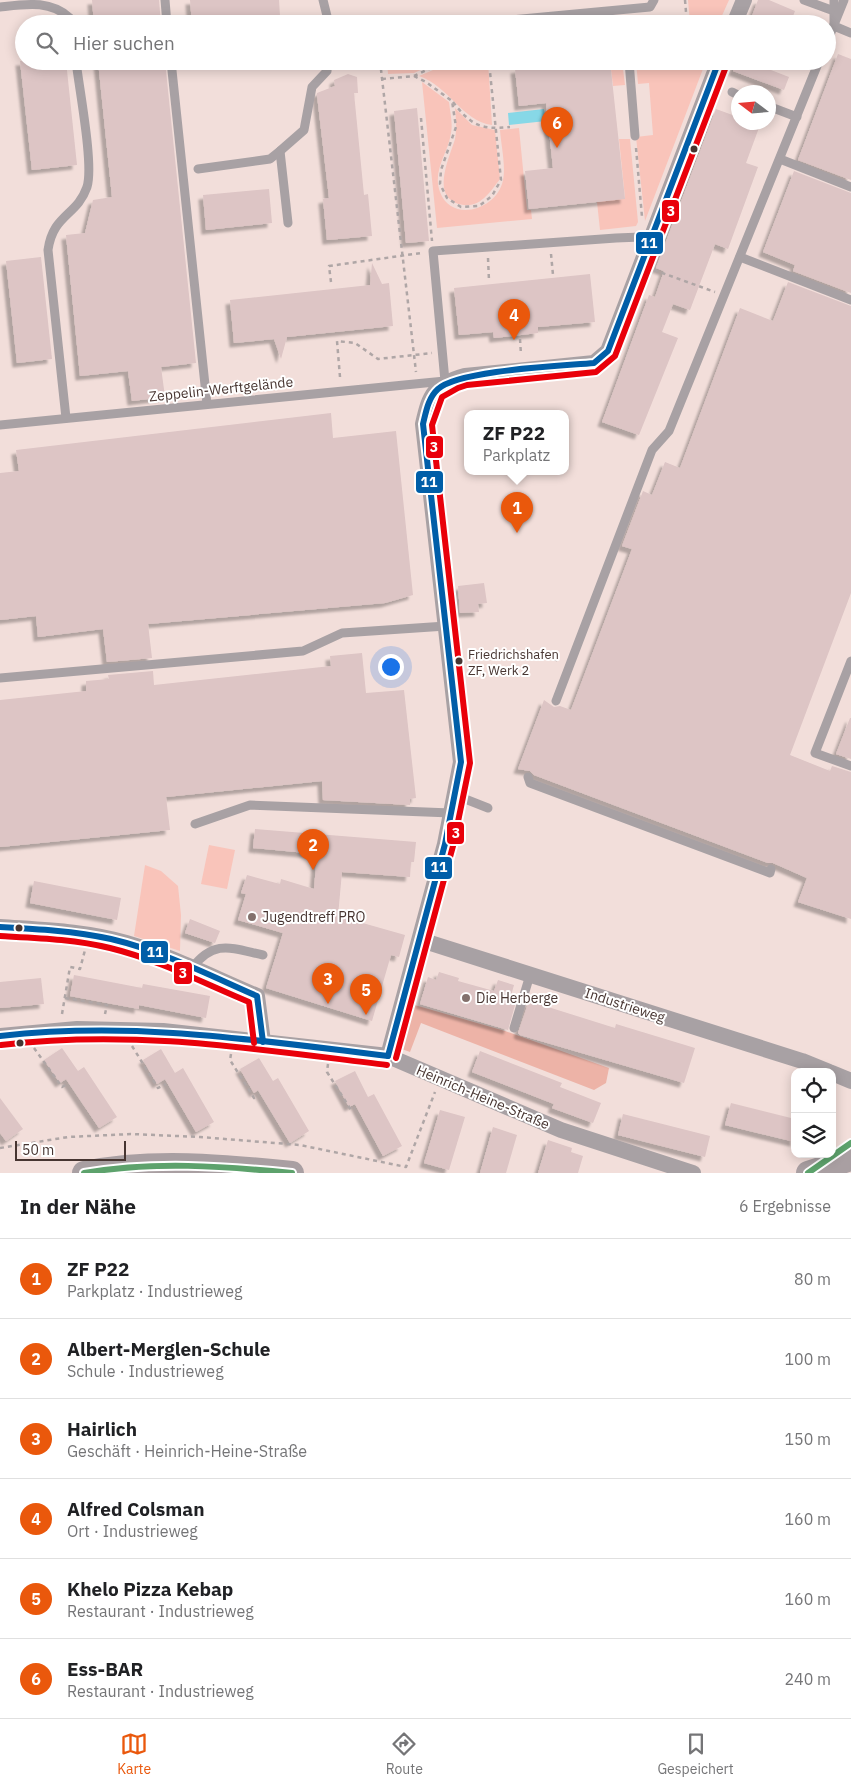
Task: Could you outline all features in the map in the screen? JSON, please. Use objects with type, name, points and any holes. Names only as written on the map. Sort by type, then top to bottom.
[{"type":"main road","points":[[815,1170],[839,1150],[851,1143]]},
{"type":"main road","points":[[815,1170],[851,1159]]},
{"type":"main road","points":[[84,1173],[161,1165],[228,1166],[292,1173]]},
{"type":"street","points":[[738,15],[744,0]]},
{"type":"street","points":[[388,1056],[421,940],[461,762],[423,424],[428,399],[445,381],[465,376],[594,363],[601,359],[608,351],[652,240],[715,70]]},
{"type":"street","points":[[0,927],[89,935],[124,943],[192,968],[257,996],[263,1042]]},
{"type":"street","name":"Industrieweg","points":[[421,940],[819,1068]]},
{"type":"street","name":"Heinrich-Heine-Straße","points":[[0,1036],[60,1031],[163,1031],[388,1056],[561,1130],[693,1173]]},
{"type":"street","points":[[836,1075],[850,1082]]},
{"type":"lane","points":[[165,0],[166,15]]},
{"type":"lane","points":[[323,0],[327,15]]},
{"type":"lane","points":[[592,15],[650,7],[654,0]]},
{"type":"lane","points":[[804,0],[834,11]]},
{"type":"lane","points":[[834,0],[834,15]]},
{"type":"lane","points":[[836,21],[844,0]]},
{"type":"lane","points":[[0,7],[40,3],[54,4],[67,15]]},
{"type":"lane","points":[[836,27],[851,33]]},
{"type":"lane","points":[[66,418],[48,250],[50,235],[57,223],[82,198],[90,172],[77,70]]},
{"type":"lane","points":[[172,70],[207,404]]},
{"type":"lane","points":[[198,169],[270,159],[304,130],[312,87],[327,70]]},
{"type":"lane","points":[[630,70],[635,136]]},
{"type":"lane","points":[[556,701],[652,450],[669,431],[815,70]]},
{"type":"lane","points":[[776,109],[797,117]]},
{"type":"lane","points":[[280,151],[288,223]]},
{"type":"lane","points":[[780,159],[851,187]]},
{"type":"lane","points":[[445,381],[433,251],[641,237],[652,240]]},
{"type":"lane","points":[[740,257],[851,300]]},
{"type":"lane","name":"Zeppelin-Werftgelände","points":[[0,425],[445,381]]},
{"type":"lane","points":[[0,678],[302,651],[342,633],[446,626]]},
{"type":"lane","points":[[851,661],[814,758],[851,766]]},
{"type":"lane","points":[[528,777],[530,783],[770,873],[772,869]]},
{"type":"lane","points":[[455,795],[488,808]]},
{"type":"lane","points":[[196,824],[250,805],[451,813]]},
{"type":"lane","points":[[192,968],[203,954],[226,947],[263,955]]},
{"type":"lane","points":[[514,1028],[530,975]]},
{"type":"path","points":[[685,0],[686,15]]},
{"type":"path","points":[[381,70],[418,383]]},
{"type":"path","points":[[382,79],[414,76],[427,70]]},
{"type":"path","points":[[452,101],[456,127],[441,170],[440,184],[447,198],[461,207],[479,206],[492,196],[501,180],[490,70]]},
{"type":"path","points":[[414,76],[426,82],[452,101],[474,125],[496,128],[510,127]]},
{"type":"path","points":[[331,282],[329,266],[433,251],[421,118]]},
{"type":"path","points":[[635,136],[642,222]]},
{"type":"path","points":[[550,243],[553,275]]},
{"type":"path","points":[[487,247],[489,281]]},
{"type":"path","points":[[653,269],[716,293]]},
{"type":"path","points":[[340,377],[337,342],[355,343],[378,359],[442,352]]},
{"type":"path","points":[[546,656],[562,662]]},
{"type":"path","points":[[60,1031],[70,967],[80,969],[89,935]]},
{"type":"path","points":[[65,998],[107,1005],[102,1030]]},
{"type":"path","points":[[134,1050],[158,1088],[166,1084]]},
{"type":"path","points":[[35,1051],[62,1087],[67,1084]]},
{"type":"path","points":[[230,1060],[254,1098],[259,1096]]},
{"type":"path","points":[[327,1072],[351,1110],[356,1108]]},
{"type":"path","points":[[0,1148],[68,1137],[132,1134],[200,1137],[300,1145],[406,1167],[440,1079]]},
{"type":"shaded area","points":[[688,0],[729,0],[722,15],[689,15]]},
{"type":"shaded area","points":[[388,70],[420,70],[414,73],[388,74]]},
{"type":"shaded area","points":[[433,70],[489,70],[492,125],[472,117],[430,81],[419,76]]},
{"type":"shaded area","points":[[611,70],[623,70],[625,85],[613,86]]},
{"type":"shaded area","points":[[637,70],[703,70],[645,221],[636,137],[653,135],[649,83],[638,84]]},
{"type":"shaded area","points":[[422,82],[449,102],[452,121],[451,133],[438,176],[440,192],[446,202],[454,208],[464,210],[474,209],[493,199],[499,190],[504,174],[500,130],[519,128],[527,210],[531,210],[532,219],[437,228]]},
{"type":"shaded area","points":[[455,108],[472,125],[495,130],[500,179],[485,197],[470,205],[453,201],[447,195],[444,187],[446,166],[456,135]]},
{"type":"shaded area","points":[[619,139],[630,139],[638,222],[636,226],[600,230],[597,202],[625,198]]},
{"type":"shaded area","points":[[209,845],[235,850],[227,889],[201,884]]},
{"type":"shaded area","points":[[145,865],[161,871],[178,886],[181,915],[180,951],[134,936]]},
{"type":"shaded area","points":[[411,1004],[505,1031],[609,1068],[606,1083],[594,1090],[421,1023],[410,1052],[399,1048]]},
{"type":"water","points":[[544,109],[546,121],[509,125],[508,113]]},
{"type":"building","points":[[92,0],[159,0],[160,15],[93,15]]},
{"type":"building","points":[[190,0],[279,0],[280,15],[191,15]]},
{"type":"building","points":[[758,0],[769,0],[795,11],[793,15],[752,15]]},
{"type":"building","points":[[838,54],[851,59],[851,180],[798,160],[832,70],[836,70]]},
{"type":"building","points":[[21,70],[67,70],[77,165],[32,170]]},
{"type":"building","points":[[99,70],[166,70],[196,363],[161,367],[165,397],[132,401],[128,371],[80,376],[66,235],[85,233],[93,200],[112,197]]},
{"type":"building","points":[[515,70],[611,70],[625,199],[529,209],[525,171],[553,168],[546,103],[519,106]]},
{"type":"building","points":[[771,70],[789,77],[784,90],[776,87],[776,85],[771,85],[733,71]]},
{"type":"building","points":[[348,74],[357,77],[358,93],[354,93],[364,195],[368,194],[372,236],[327,240],[323,199],[329,198],[317,93],[335,86],[334,80]]},
{"type":"building","points":[[417,108],[429,241],[406,243],[394,111]]},
{"type":"building","points":[[716,109],[731,114],[731,130],[758,130],[746,163],[758,167],[728,249],[715,244],[690,310],[673,304],[662,332],[678,338],[639,435],[602,422],[649,295],[655,297],[664,271],[656,268]]},
{"type":"building","points":[[794,171],[851,193],[851,293],[793,271],[795,265],[763,252]]},
{"type":"building","points":[[269,189],[272,223],[206,230],[203,195]]},
{"type":"building","points":[[41,257],[52,359],[17,363],[6,261]]},
{"type":"building","points":[[372,263],[382,284],[389,283],[393,326],[287,337],[281,359],[274,339],[234,343],[230,300],[370,285]]},
{"type":"building","points":[[590,274],[595,322],[538,327],[538,333],[494,338],[493,332],[459,335],[454,288]]},
{"type":"building","points":[[788,282],[851,306],[851,593],[790,755],[830,771],[832,766],[851,772],[851,919],[798,902],[807,878],[773,863],[768,863],[534,775],[530,771],[518,769],[544,700],[554,707],[560,706],[571,710],[632,549],[622,546],[643,491],[652,495],[665,462],[680,468],[740,308],[773,321]]},
{"type":"building","points":[[331,413],[333,438],[396,431],[413,595],[385,603],[148,624],[152,658],[107,662],[103,629],[38,637],[36,616],[0,620],[0,473],[19,471],[16,450]]},
{"type":"building","points":[[484,583],[487,603],[478,604],[479,612],[460,613],[458,586]]},
{"type":"building","points":[[362,653],[366,693],[404,690],[416,798],[410,799],[410,805],[323,800],[322,781],[166,797],[170,830],[0,847],[0,700],[86,691],[86,681],[109,679],[108,675],[153,671],[154,685],[331,666],[330,656]]},
{"type":"building","points":[[851,718],[851,759],[836,754]]},
{"type":"building","points":[[255,829],[416,842],[414,862],[411,862],[410,877],[342,872],[338,916],[405,935],[399,957],[391,955],[372,1021],[266,988],[283,933],[238,920],[246,894],[241,893],[247,875],[280,884],[281,879],[314,889],[317,854],[253,848]]},
{"type":"building","points":[[34,881],[121,898],[117,920],[30,903]]},
{"type":"building","points":[[190,919],[220,931],[215,943],[185,933]]},
{"type":"building","name":"Die Herberge","points":[[439,972],[459,978],[458,981],[494,991],[498,980],[514,985],[511,996],[517,998],[508,1030],[420,1004],[428,977],[436,980]]},
{"type":"building","points":[[74,975],[142,988],[143,984],[210,996],[206,1018],[139,1005],[139,1009],[70,996]]},
{"type":"building","points":[[41,978],[44,1004],[0,1008],[0,982]]},
{"type":"building","points":[[529,1001],[615,1028],[616,1024],[695,1048],[684,1083],[520,1035],[518,1033]]},
{"type":"building","points":[[62,1048],[78,1071],[84,1067],[117,1117],[99,1128],[66,1079],[60,1083],[44,1060]]},
{"type":"building","points":[[161,1049],[175,1073],[183,1068],[214,1122],[196,1132],[165,1079],[157,1084],[143,1060]]},
{"type":"building","points":[[480,1051],[562,1083],[560,1087],[601,1103],[593,1123],[552,1108],[554,1104],[472,1072]]},
{"type":"building","points":[[259,1058],[273,1081],[278,1078],[309,1131],[290,1143],[258,1090],[254,1093],[240,1069]]},
{"type":"building","points":[[355,1071],[368,1097],[374,1094],[402,1146],[383,1156],[355,1104],[349,1107],[335,1081]]},
{"type":"building","points":[[0,1098],[23,1129],[6,1141],[0,1133]]},
{"type":"building","points":[[731,1103],[791,1118],[791,1141],[725,1125]]},
{"type":"building","points":[[440,1110],[465,1117],[449,1170],[424,1163]]},
{"type":"building","points":[[623,1114],[710,1136],[705,1157],[618,1135]]},
{"type":"building","points":[[493,1127],[517,1135],[506,1173],[480,1173]]},
{"type":"building","points":[[548,1140],[572,1148],[571,1152],[583,1156],[578,1173],[538,1173]]},
{"type":"transit line","name":"11","points":[[388,1056],[445,844],[461,762],[423,424],[428,405],[438,389],[467,377],[512,370],[594,363],[608,351],[716,70]]},
{"type":"transit line","name":"3","points":[[396,1058],[453,846],[470,763],[432,425],[442,397],[458,388],[467,385],[596,372],[615,356],[725,70]]},
{"type":"transit line","name":"11","points":[[0,927],[69,932],[111,939],[149,950],[203,972],[257,996],[263,1042]]},
{"type":"transit line","name":"3","points":[[0,936],[55,939],[96,945],[128,953],[181,972],[249,1002],[254,1043]]},
{"type":"transit line","name":"11","points":[[0,1036],[98,1031],[194,1034],[388,1056]]},
{"type":"transit line","name":"3","points":[[1,1045],[99,1039],[147,1040],[242,1047],[387,1065]]},
{"type":"transit line","name":"1","points":[[808,1173],[851,1143]]},
{"type":"transit line","name":"1","points":[[84,1173],[110,1169],[162,1166],[240,1168],[292,1173]]},
{"type":"place","name":"Ess-BAR","points":[[557,148]]},
{"type":"place","name":"Alfred Colsman","points":[[514,340]]},
{"type":"place","name":"ZF P22","points":[[517,533]]},
{"type":"place","name":"Friedrichshafen ZF, Werk 2","points":[[459,661]]},
{"type":"place","name":"Albert-Merglen-Schule","points":[[313,870]]},
{"type":"place","name":"Jugendtreff PRO","points":[[252,917]]},
{"type":"place","name":"Die Herberge","points":[[466,998]]},
{"type":"place","name":"Hairlich","points":[[328,1004]]},
{"type":"place","name":"Khelo Pizza Kebap","points":[[366,1015]]}]
